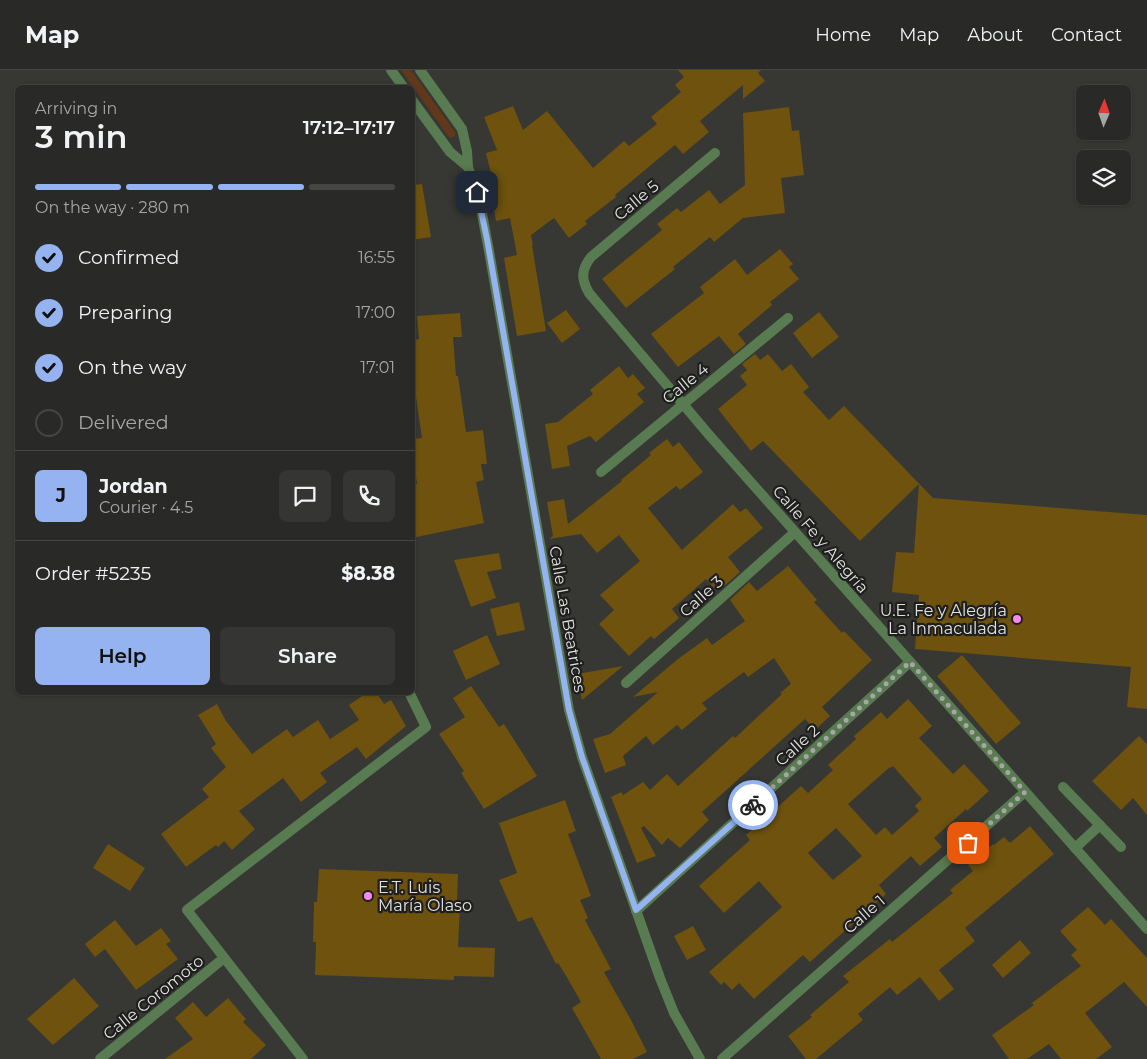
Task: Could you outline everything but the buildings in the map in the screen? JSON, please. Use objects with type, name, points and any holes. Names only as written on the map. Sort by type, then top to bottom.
[{"type":"street","points":[[391,70],[402,85]]},
{"type":"street","name":"Calle Las Beatrices","points":[[420,70],[462,129],[466,143],[468,167],[480,202],[569,710],[582,757],[660,978],[674,1013],[700,1059]]},
{"type":"street","points":[[415,104],[450,152],[468,167]]},
{"type":"street","name":"Calle 5","points":[[583,274],[586,263],[592,257],[714,152]]},
{"type":"street","name":"Calle Fe y Alegría","points":[[583,274],[584,285],[590,293],[683,404],[1147,929]]},
{"type":"street","name":"Calle 4","points":[[601,472],[788,318]]},
{"type":"street","name":"Calle 3","points":[[626,683],[795,532]]},
{"type":"street","name":"Calle 2","points":[[636,910],[910,662]]},
{"type":"street","points":[[303,1059],[187,910],[426,727],[410,695]]},
{"type":"street","points":[[1063,787],[1121,847]]},
{"type":"street","name":"Calle 1","points":[[722,1059],[1025,792]]},
{"type":"street","points":[[1075,848],[1100,825]]},
{"type":"street","name":"Calle Coromoto","points":[[100,1059],[224,958]]},
{"type":"shaded area","points":[[401,70],[411,70],[455,132],[454,137],[448,136],[415,90],[415,85],[412,85]]},
{"type":"way so far","points":[[753,805],[910,662],[1025,792],[968,843]]},
{"type":"place","name":"U.E. Fe y Alegría La Inmaculada","points":[[1017,619]]},
{"type":"place","name":"E.T. Luis María Olaso","points":[[368,896]]},
{"type":"route","points":[[477,192],[487,239],[569,710],[582,757],[636,910],[753,805]]}]
